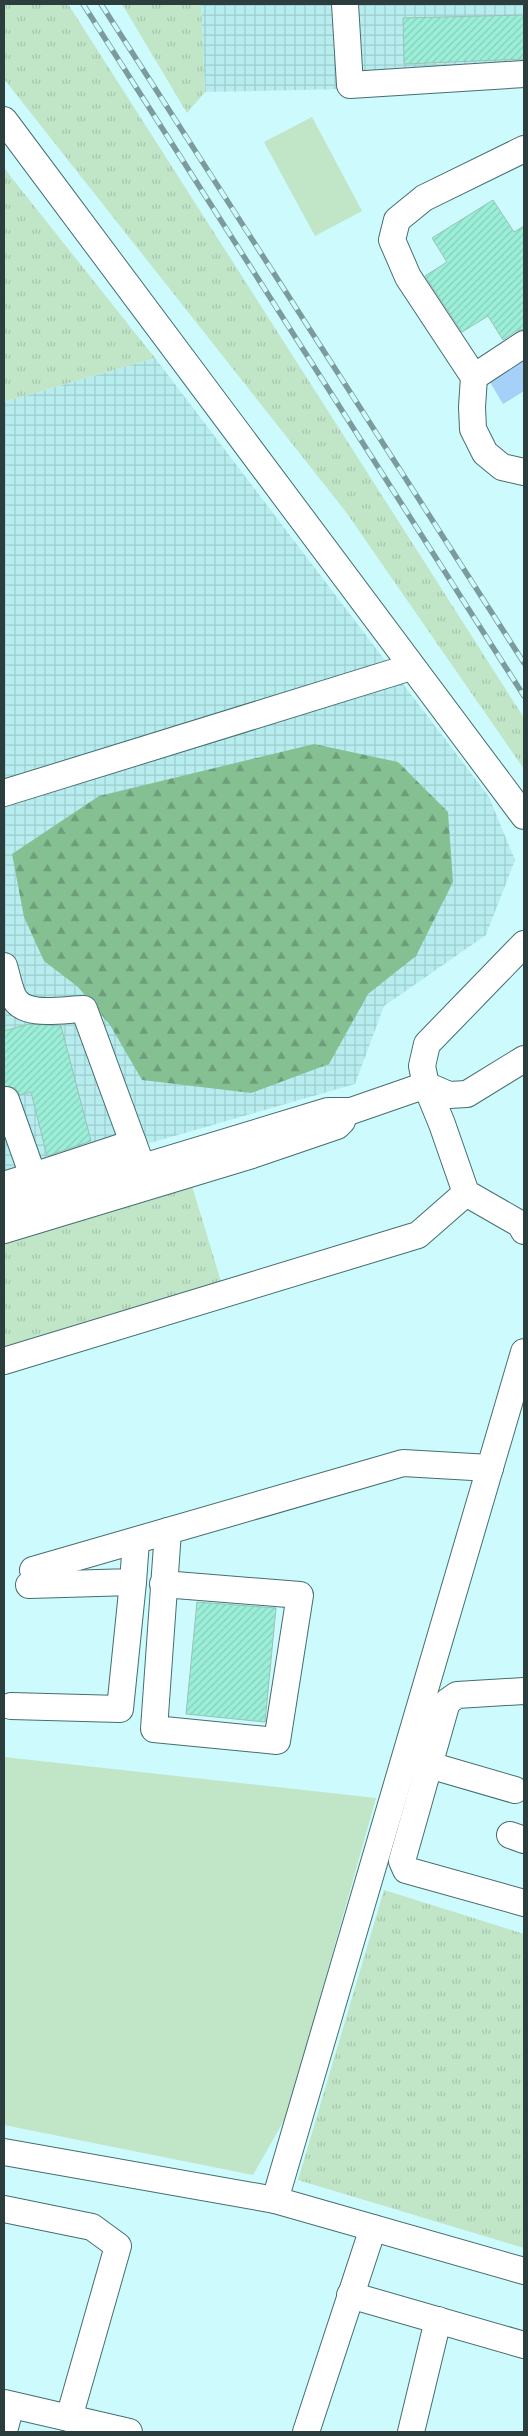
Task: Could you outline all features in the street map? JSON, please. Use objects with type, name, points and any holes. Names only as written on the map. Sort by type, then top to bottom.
[{"type":"street","points":[[345,4],[350,85],[524,74]]},
{"type":"street","points":[[4,120],[524,816]]},
{"type":"street","points":[[524,149],[424,198],[397,220],[392,240],[408,276],[474,377],[473,429],[485,453],[502,467],[524,472]]},
{"type":"street","points":[[474,377],[524,344]]},
{"type":"street","points":[[4,793],[411,667]]},
{"type":"street","points":[[524,944],[426,1044],[422,1066],[426,1085],[466,1193],[520,1224],[524,1231]]},
{"type":"street","points":[[4,966],[14,998],[25,1008],[36,1010],[84,1009],[137,1155]]},
{"type":"street","points":[[6,1196],[33,1176],[137,1155],[328,1111],[351,1111],[426,1085],[449,1095],[467,1094],[524,1059]]},
{"type":"street","points":[[4,1230],[309,1136],[337,1126],[351,1111]]},
{"type":"street","points":[[8,1116],[33,1176]]},
{"type":"street","points":[[6,1196],[137,1155]]},
{"type":"street","points":[[4,1361],[418,1235],[466,1193]]},
{"type":"street","points":[[275,2200],[524,1352]]},
{"type":"street","points":[[133,1582],[31,1578],[168,1531],[403,1463],[490,1468]]},
{"type":"street","points":[[164,1584],[300,1595],[277,1741],[154,1729],[164,1584],[168,1531]]},
{"type":"street","points":[[11,1706],[120,1709],[136,1541]]},
{"type":"street","points":[[524,1691],[457,1695],[451,1697],[447,1702],[402,1861],[403,1867],[406,1870],[524,1903]]},
{"type":"street","points":[[429,1765],[515,1790]]},
{"type":"street","points":[[4,2152],[275,2200],[524,2271]]},
{"type":"street","points":[[4,2209],[92,2227],[118,2246],[69,2418]]},
{"type":"street","points":[[306,2432],[373,2228]]},
{"type":"street","points":[[350,2295],[524,2345]]},
{"type":"street","points":[[411,2432],[438,2320]]},
{"type":"street","points":[[4,2431],[7,2404],[128,2432]]},
{"type":"shaded area","points":[[201,4],[524,4],[524,85],[205,92]]},
{"type":"shaded area","points":[[524,353],[524,391],[503,404],[487,377]]},
{"type":"shaded area","points":[[155,358],[489,797],[515,860],[486,935],[384,1006],[355,1084],[4,1185],[4,402]]},
{"type":"green space","points":[[4,4],[68,4],[524,718],[524,769],[346,512],[4,79]]},
{"type":"green space","points":[[122,4],[201,4],[205,92],[187,113]]},
{"type":"green space","points":[[312,117],[362,211],[315,236],[264,142]]},
{"type":"green space","points":[[4,167],[11,177],[155,358],[4,402]]},
{"type":"green space","points":[[314,744],[398,762],[448,812],[453,882],[416,956],[368,994],[329,1064],[251,1093],[142,1080],[110,1025],[78,987],[44,961],[24,917],[12,854],[99,796]]},
{"type":"green space","points":[[192,1186],[223,1288],[4,1353],[4,1242]]},
{"type":"green space","points":[[4,1757],[376,1798],[287,2115],[253,2175],[4,2125]]},
{"type":"green space","points":[[384,1890],[524,1934],[524,2248],[298,2180]]},
{"type":"building","points":[[524,15],[524,59],[404,64],[403,18]]},
{"type":"building","points":[[493,200],[514,232],[524,226],[524,329],[516,331],[503,340],[488,316],[462,332],[425,276],[447,262],[432,238]]},
{"type":"building","points":[[29,1024],[61,1026],[91,1141],[47,1156],[31,1092],[20,1095],[15,1088],[4,1086],[4,1031]]},
{"type":"building","points":[[197,1602],[276,1608],[265,1722],[186,1714]]},
{"type":"railway","points":[[83,4],[524,696]]},
{"type":"railway","points":[[101,4],[524,663]]}]
